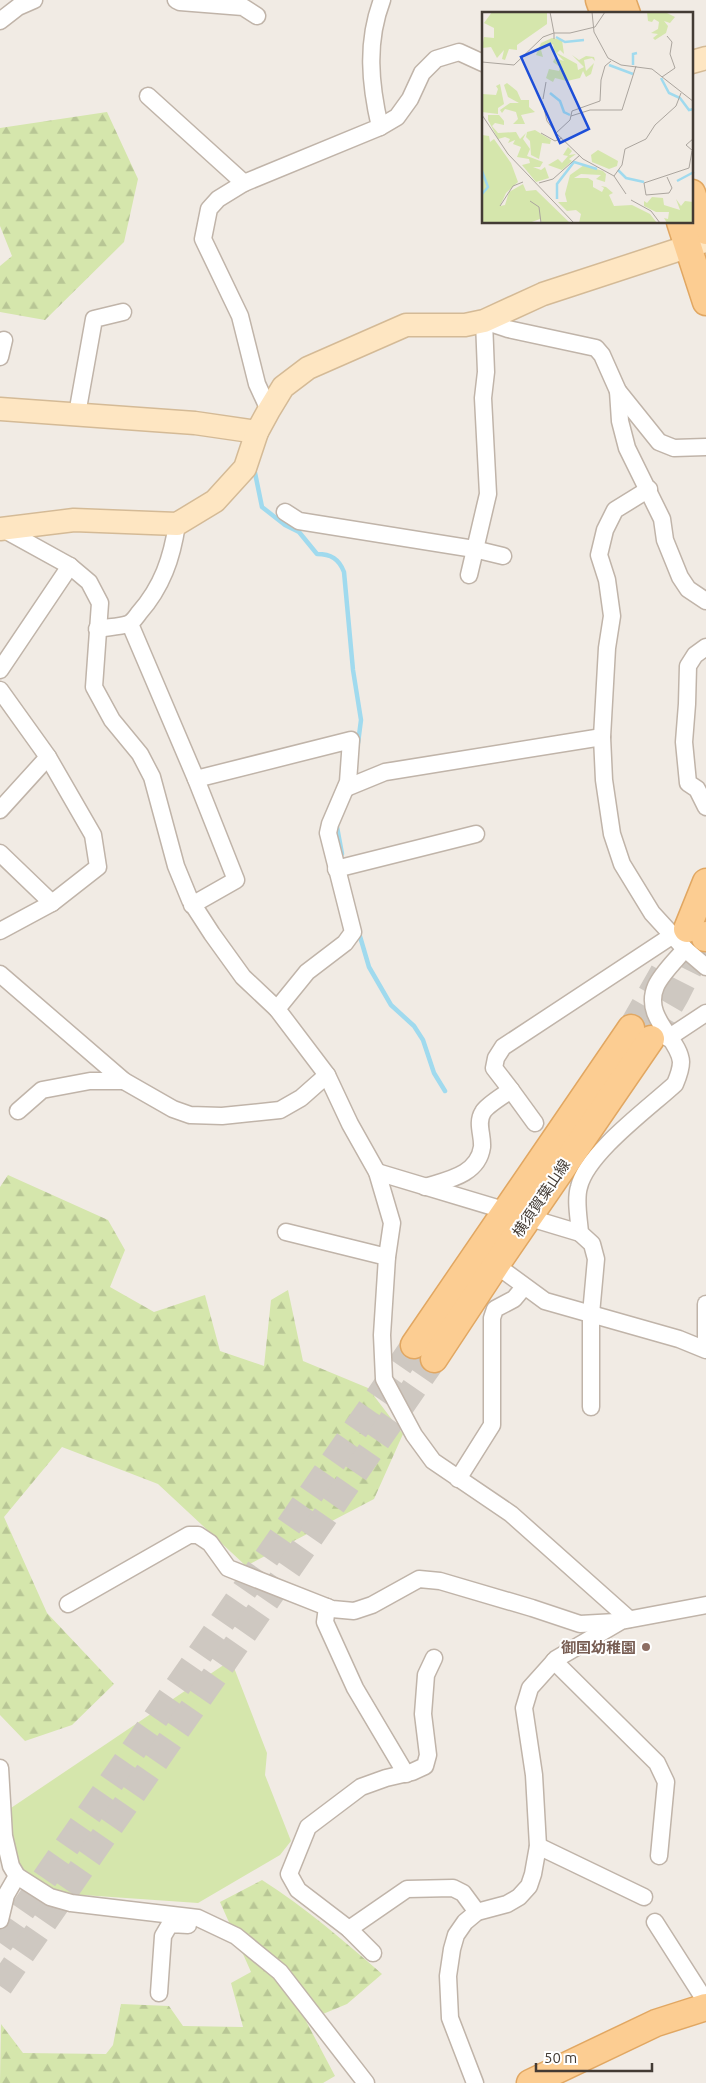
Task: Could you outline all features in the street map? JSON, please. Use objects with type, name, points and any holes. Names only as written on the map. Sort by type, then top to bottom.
[{"type":"main road","points":[[599,0],[603,12]]},
{"type":"main road","points":[[622,0],[627,12]]},
{"type":"main road","points":[[694,221],[706,302]]},
{"type":"main road","points":[[691,937],[706,882]]},
{"type":"main road","name":"横須賀葉山線","points":[[517,1215],[496,1265],[424,1352],[517,1215],[650,1035]]},
{"type":"main road","points":[[530,2083],[656,2023],[706,2007]]},
{"type":"street","points":[[0,21],[18,7],[34,0]]},
{"type":"street","points":[[176,0],[180,2],[243,7],[256,16]]},
{"type":"street","points":[[380,127],[372,92],[371,50],[377,13],[382,0]]},
{"type":"street","points":[[269,410],[257,384],[240,316],[203,239],[209,209],[218,199],[244,184],[380,127],[397,117],[410,99],[422,73],[436,59],[459,52],[482,62]]},
{"type":"street","points":[[148,96],[244,184]]},
{"type":"street","points":[[2,529],[74,520],[177,524],[214,501],[244,468],[257,432],[283,387],[308,368],[406,324],[465,325],[484,321],[542,294],[695,235]]},
{"type":"street","points":[[78,414],[94,319],[123,312]]},
{"type":"street","points":[[484,321],[508,329],[596,348],[602,355],[618,391],[659,442],[674,448],[706,447]]},
{"type":"street","points":[[469,575],[488,494],[483,398],[486,372],[484,321]]},
{"type":"street","points":[[0,357],[4,340]]},
{"type":"street","points":[[618,391],[620,421],[627,448],[662,519],[665,540],[680,576],[688,589],[706,601]]},
{"type":"street","points":[[0,408],[195,423],[257,432]]},
{"type":"street","points":[[648,489],[615,510],[606,530],[599,555],[607,580],[612,616],[607,648],[602,737],[604,780],[612,834],[619,856],[652,913],[691,937],[706,967]]},
{"type":"street","points":[[285,512],[299,521],[503,556]]},
{"type":"street","points":[[98,629],[130,624],[157,590],[172,553],[177,524]]},
{"type":"street","points":[[2,529],[70,566],[89,582],[100,603],[94,687],[112,720],[140,754],[152,777],[176,866],[192,905],[243,977],[277,1009],[327,1075],[350,1124],[377,1172],[392,1223],[387,1257],[382,1335],[384,1379],[414,1435],[434,1461],[511,1514],[625,1620]]},
{"type":"street","points":[[0,670],[70,566]]},
{"type":"street","points":[[130,624],[196,779],[236,880],[192,905]]},
{"type":"street","points":[[706,647],[695,655],[688,666],[684,742],[688,782],[697,789],[706,807]]},
{"type":"street","points":[[0,690],[48,757],[93,835],[98,867],[52,904],[0,931]]},
{"type":"street","points":[[346,788],[385,772],[602,737]]},
{"type":"street","points":[[196,779],[352,740],[346,788],[328,833],[353,932],[345,942],[307,972],[277,1009]]},
{"type":"street","points":[[0,810],[48,757]]},
{"type":"street","points":[[336,869],[476,834]]},
{"type":"street","points":[[0,853],[52,904]]},
{"type":"street","points":[[650,1035],[658,1018],[653,1004],[656,987],[691,937]]},
{"type":"street","points":[[535,1123],[494,1068],[496,1058],[503,1047],[691,937]]},
{"type":"street","points":[[0,974],[124,1081],[173,1110],[190,1115],[222,1116],[280,1110],[301,1098],[327,1075]]},
{"type":"street","points":[[650,1035],[706,1013]]},
{"type":"street","points":[[580,1233],[579,1187],[587,1170],[600,1152],[675,1084],[680,1072],[681,1059],[650,1035]]},
{"type":"street","points":[[18,1112],[42,1090],[90,1081],[124,1081]]},
{"type":"street","points":[[425,1187],[463,1175],[474,1163],[482,1147],[479,1129],[483,1112],[511,1090]]},
{"type":"street","points":[[377,1172],[580,1233],[592,1244],[596,1259],[591,1314],[592,1407]]},
{"type":"street","points":[[286,1232],[387,1257]]},
{"type":"street","points":[[496,1265],[545,1301],[574,1311],[679,1339],[706,1350]]},
{"type":"street","points":[[458,1479],[492,1425],[492,1318],[495,1309],[514,1299],[524,1287]]},
{"type":"street","points":[[706,1304],[706,1340]]},
{"type":"street","points":[[68,1604],[189,1535],[198,1535],[210,1543],[228,1568],[327,1607],[354,1611],[372,1605],[419,1579],[440,1581],[580,1624],[625,1620],[706,1605]]},
{"type":"street","points":[[327,1607],[325,1622],[355,1688],[406,1774]]},
{"type":"street","points":[[475,2083],[450,2018],[448,1984],[452,1949],[456,1935],[465,1922],[477,1912],[507,1904],[519,1897],[529,1886],[533,1874],[538,1846],[534,1776],[524,1708],[530,1688],[554,1661],[625,1620]]},
{"type":"street","points":[[373,1953],[350,1929],[298,1890],[290,1874],[308,1827],[361,1787],[386,1778],[406,1774],[425,1766],[428,1755],[424,1714],[426,1675],[434,1658]]},
{"type":"street","points":[[554,1661],[657,1763],[666,1782],[659,1856]]},
{"type":"street","points":[[0,1768],[4,1836],[10,1866],[17,1876],[50,1897],[71,1903],[198,1918],[236,1936],[280,1972],[366,2083]]},
{"type":"street","points":[[538,1846],[644,1897]]},
{"type":"street","points":[[0,1920],[6,1895],[17,1876]]},
{"type":"street","points":[[350,1929],[407,1889],[453,1888],[463,1893],[477,1912]]},
{"type":"street","points":[[159,1993],[163,1936],[170,1924],[196,1925],[198,1918]]},
{"type":"street","points":[[655,1922],[706,2002]]},
{"type":"green space","points":[[107,112],[138,179],[124,242],[45,320],[0,312],[0,266],[12,256],[0,226],[0,128]]},
{"type":"green space","points":[[8,1175],[108,1220],[125,1250],[110,1287],[154,1312],[205,1295],[220,1351],[264,1366],[271,1300],[288,1290],[303,1361],[368,1388],[403,1434],[374,1499],[246,1566],[158,1484],[62,1447],[4,1517],[47,1613],[114,1684],[72,1725],[25,1741],[0,1715],[0,1187]]},
{"type":"green space","points":[[231,1660],[267,1753],[265,1775],[291,1841],[280,1855],[198,1903],[54,1893],[26,1875],[14,1861],[5,1812]]},
{"type":"green space","points":[[262,1880],[309,1913],[382,1974],[347,2004],[306,2021],[335,2076],[323,2083],[0,2083],[1,2024],[23,2053],[106,2054],[113,2045],[121,2004],[169,2006],[183,2026],[243,2027],[231,1983],[251,1972],[220,1902]]},
{"type":"waterway","points":[[254,468],[262,507],[285,525],[299,532],[317,554],[334,558],[344,572],[353,670],[361,720],[358,743]]},
{"type":"waterway","points":[[337,827],[342,854]]},
{"type":"waterway","points":[[359,933],[369,967],[391,1005],[414,1026],[423,1040],[434,1073],[445,1091]]},
{"type":"tunnel","points":[[651,1039],[676,996],[705,938]]},
{"type":"tunnel","points":[[631,1028],[663,972]]},
{"type":"tunnel","points":[[0,1943],[414,1345]]},
{"type":"tunnel","points":[[0,1986],[434,1359]]},
{"type":"place","name":"御国幼稚園","points":[[646,1647]]}]
